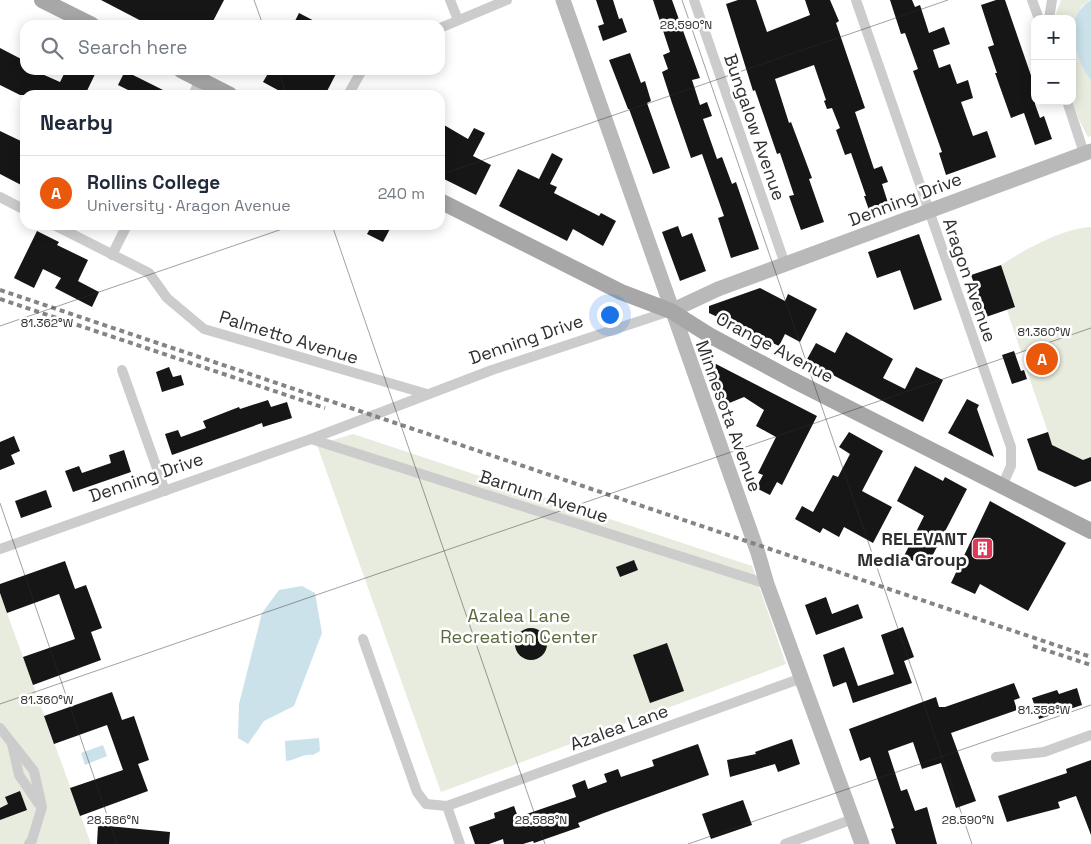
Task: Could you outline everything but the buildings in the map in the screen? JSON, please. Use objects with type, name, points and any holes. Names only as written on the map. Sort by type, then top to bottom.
[{"type":"main road","points":[[42,0],[82,20]]},
{"type":"main road","points":[[190,75],[220,90]]},
{"type":"main road","name":"Orange Avenue","points":[[445,204],[621,292],[671,311],[709,335],[791,379],[1091,531]]},
{"type":"street","points":[[450,0],[458,20]]},
{"type":"street","points":[[445,26],[507,0]]},
{"type":"street","name":"Minnesota Avenue","points":[[563,0],[671,311],[758,553],[767,584],[862,844]]},
{"type":"street","name":"Bungalow Avenue","points":[[694,0],[785,264]]},
{"type":"street","name":"Aragon Avenue","points":[[856,0],[1010,446],[1011,466],[1002,486]]},
{"type":"street","points":[[1032,0],[1038,15]]},
{"type":"street","points":[[1050,15],[1052,0]]},
{"type":"street","points":[[351,90],[359,75]]},
{"type":"street","points":[[195,90],[200,80]]},
{"type":"street","points":[[1069,105],[1088,152]]},
{"type":"street","name":"Denning Drive","points":[[0,549],[311,439],[427,394],[563,345],[671,311],[700,296],[1088,152]]},
{"type":"street","points":[[0,197],[20,207]]},
{"type":"street","name":"Palmetto Avenue","points":[[64,230],[149,273],[167,298],[204,329],[427,394]]},
{"type":"street","points":[[112,255],[124,230]]},
{"type":"street","points":[[122,370],[164,491]]},
{"type":"street","name":"Barnum Avenue","points":[[311,439],[767,584]]},
{"type":"street","points":[[363,639],[417,792],[426,804],[446,806],[460,844]]},
{"type":"street","name":"Azalea Lane","points":[[446,806],[802,678]]},
{"type":"street","points":[[0,728],[34,771],[42,807],[32,840],[28,844]]},
{"type":"street","points":[[996,757],[1044,752],[1091,735]]},
{"type":"street","points":[[12,741],[19,776],[42,807]]},
{"type":"street","points":[[785,844],[853,819]]},
{"type":"green space","points":[[1061,0],[1090,0],[1081,7],[1076,23],[1076,15],[1055,15]]},
{"type":"green space","points":[[1076,43],[1082,65],[1091,80],[1091,136],[1088,137],[1074,105],[1076,105]]},
{"type":"green space","points":[[1091,227],[1091,481],[1075,487],[1038,470],[1027,439],[1048,432],[1027,371],[1032,349],[1021,352],[1007,310],[1015,307],[1001,265],[1056,236],[1068,231]]},
{"type":"green space","name":"Azalea Lane Recreation Center","points":[[353,434],[752,566],[786,664],[441,792],[317,445]]},
{"type":"green space","points":[[0,594],[91,844],[0,844]]},
{"type":"water","points":[[1091,0],[1091,80],[1076,50],[1076,17],[1082,7]]},
{"type":"water","points":[[302,586],[315,593],[322,633],[294,706],[264,721],[248,744],[238,738],[239,704],[262,613],[279,590]]},
{"type":"water","points":[[319,738],[320,751],[313,755],[306,755],[286,761],[285,741]]},
{"type":"water","points":[[103,745],[107,756],[85,765],[81,753]]},
{"type":"railway","points":[[0,290],[1091,657]]},
{"type":"railway","points":[[0,299],[325,408]]},
{"type":"railway","points":[[1033,646],[1091,665]]},
{"type":"place","name":"Rollins College","points":[[1042,359]]},
{"type":"place","name":"RELEVANT Media Group","points":[[983,548]]}]
